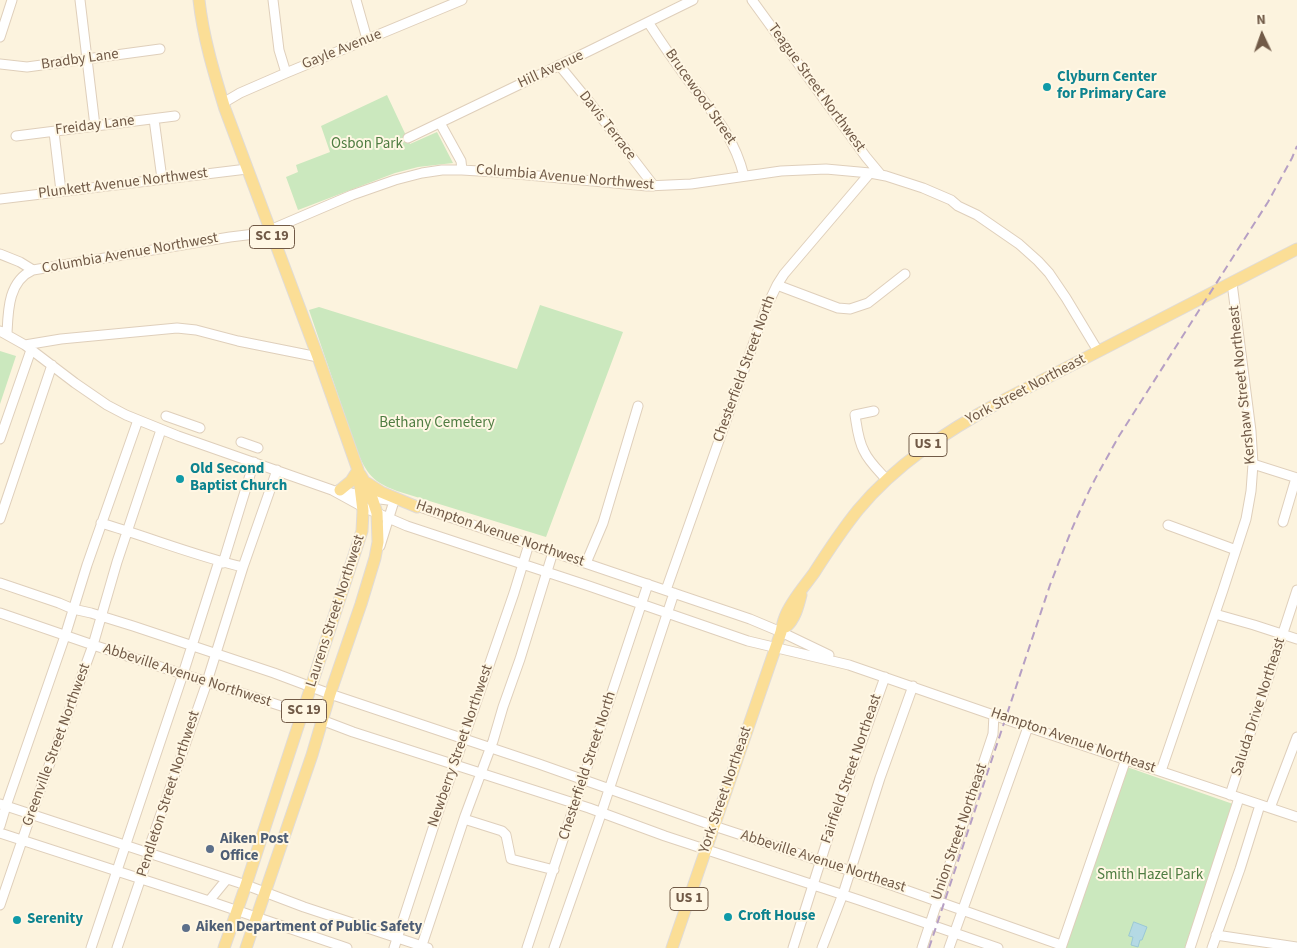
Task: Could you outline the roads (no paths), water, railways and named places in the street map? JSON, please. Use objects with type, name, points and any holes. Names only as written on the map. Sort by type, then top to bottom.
[{"type":"main road","name":"Laurens Street Northwest","points":[[199,0],[214,76],[223,103],[318,357],[358,470],[366,500],[377,513],[378,531],[375,558],[361,604],[246,948]]},
{"type":"main road","name":"York Street Northeast","points":[[672,948],[781,632],[791,623],[802,591],[859,509],[887,480],[927,446],[959,425],[1297,248]]},
{"type":"main road","name":"Laurens Street Northwest","points":[[224,948],[360,538],[369,489],[358,470]]},
{"type":"main road","points":[[336,490],[351,481],[358,470]]},
{"type":"main road","points":[[365,482],[382,492],[418,507]]},
{"type":"main road","points":[[363,527],[372,526],[378,531]]},
{"type":"street","points":[[0,37],[12,0]]},
{"type":"street","points":[[80,0],[96,126]]},
{"type":"street","points":[[273,0],[279,50],[286,73]]},
{"type":"street","points":[[356,0],[367,39]]},
{"type":"street","name":"Gayle Avenue","points":[[223,103],[240,93],[286,73],[462,0]]},
{"type":"street","name":"Hill Avenue","points":[[408,138],[693,0]]},
{"type":"street","name":"Teague Street Northwest","points":[[752,0],[881,175]]},
{"type":"street","name":"Brucewood Street","points":[[648,22],[721,124],[738,154],[744,176]]},
{"type":"street","name":"Bradby Lane","points":[[0,64],[27,67],[160,49]]},
{"type":"street","name":"Davis Terrace","points":[[559,66],[591,104],[654,186]]},
{"type":"street","name":"Freiday Lane","points":[[16,136],[175,116]]},
{"type":"street","points":[[154,119],[162,179]]},
{"type":"street","points":[[440,123],[461,162],[462,170]]},
{"type":"street","points":[[54,132],[61,191]]},
{"type":"street","name":"Plunkett Avenue Northwest","points":[[0,199],[247,169]]},
{"type":"street","name":"Columbia Avenue Northwest","points":[[4,332],[14,287],[23,275],[32,270],[270,231],[352,195],[395,180],[434,171],[462,170],[654,186],[692,184],[803,169],[881,175],[923,188],[951,200],[958,206],[977,215],[1019,244],[1049,273],[1098,352]]},
{"type":"street","name":"Chesterfield Street North","points":[[554,948],[602,812],[667,613],[670,591],[766,308],[777,285],[794,260],[870,173]]},
{"type":"street","points":[[0,254],[20,262],[32,270]]},
{"type":"street","points":[[777,285],[838,308],[850,309],[868,303],[905,274]]},
{"type":"street","name":"Kershaw Street Northeast","points":[[1214,614],[1249,505],[1253,478],[1251,431],[1232,283]]},
{"type":"street","points":[[0,439],[28,347],[61,339],[177,328],[196,330],[246,343],[318,357]]},
{"type":"street","name":"Hampton Avenue Northwest","points":[[4,332],[107,404],[161,430],[366,500],[403,502],[670,591]]},
{"type":"street","points":[[0,519],[52,365]]},
{"type":"street","points":[[586,563],[603,524],[638,406]]},
{"type":"street","points":[[874,411],[855,415],[864,452],[871,463],[887,480]]},
{"type":"street","points":[[166,416],[200,428]]},
{"type":"street","name":"Greenville Street Northwest","points":[[0,826],[3,805],[65,636],[101,523],[138,420]]},
{"type":"street","points":[[178,436],[183,422]]},
{"type":"street","name":"Greenville Street Northwest","points":[[0,905],[93,646],[117,562],[161,430]]},
{"type":"street","name":"Pendleton Street Northwest","points":[[91,948],[221,562],[255,447],[241,442]]},
{"type":"street","points":[[1253,464],[1296,478],[1283,522]]},
{"type":"street","name":"Pendleton Street Northwest","points":[[117,948],[277,470]]},
{"type":"street","name":"Laurens Street Northwest","points":[[375,558],[394,501]]},
{"type":"street","name":"Hampton Avenue Northwest","points":[[377,513],[407,526],[642,604]]},
{"type":"street","points":[[101,523],[243,568]]},
{"type":"street","points":[[1168,525],[1236,550]]},
{"type":"street","name":"Newberry Street Northwest","points":[[394,948],[428,843],[501,633],[528,544]]},
{"type":"street","name":"Newberry Street Northwest","points":[[424,947],[464,819],[523,652],[553,552]]},
{"type":"street","name":"Abbeville Avenue Northwest","points":[[0,583],[73,609],[102,616],[192,646],[584,780]]},
{"type":"street","name":"Chesterfield Street North","points":[[527,948],[648,584]]},
{"type":"street","name":"Saluda Drive Northeast","points":[[1190,948],[1235,796],[1245,747],[1297,590]]},
{"type":"street","name":"Hampton Avenue Northeast","points":[[670,591],[750,619],[849,665]]},
{"type":"street","name":"Hampton Avenue Northeast","points":[[642,604],[748,641],[849,665],[1297,817]]},
{"type":"street","name":"Abbeville Avenue Northwest","points":[[0,612],[93,646],[602,812]]},
{"type":"street","points":[[1161,772],[1214,614],[1297,639]]},
{"type":"street","name":"Fairfield Street Northeast","points":[[793,948],[842,795],[885,677]]},
{"type":"street","name":"Fairfield Street Northeast","points":[[822,948],[851,871],[880,778],[913,686]]},
{"type":"street","name":"Union Street Northeast","points":[[922,948],[993,734],[994,714]]},
{"type":"street","name":"Union Street Northeast","points":[[949,948],[1028,727]]},
{"type":"street","points":[[1270,808],[1297,737]]},
{"type":"street","points":[[1061,947],[1126,759]]},
{"type":"street","name":"Abbeville Avenue Northeast","points":[[584,780],[714,826],[962,909],[1061,947]]},
{"type":"street","points":[[3,805],[246,885],[304,907],[424,947]]},
{"type":"street","points":[[1212,948],[1260,805]]},
{"type":"street","name":"Abbeville Avenue Northeast","points":[[602,812],[998,948]]},
{"type":"street","points":[[464,819],[502,831],[506,835],[511,859],[554,870]]},
{"type":"street","points":[[0,833],[347,948]]},
{"type":"street","points":[[209,901],[227,879]]},
{"type":"street","points":[[1216,935],[1297,947]]},
{"type":"water","points":[[1134,922],[1147,927],[1138,947],[1131,945],[1133,937],[1129,936]]},
{"type":"railway","points":[[929,948],[1050,585],[1079,512],[1119,436],[1268,202],[1297,146]]},
{"type":"place","name":"Clyburn Center for Primary Care","points":[[1047,87]]},
{"type":"place","name":"Old Second Baptist Church","points":[[180,479]]},
{"type":"place","name":"Aiken Post Office","points":[[210,849]]},
{"type":"place","name":"Croft House","points":[[728,917]]},
{"type":"place","name":"Serenity","points":[[17,920]]},
{"type":"place","name":"Aiken Department of Public Safety","points":[[186,928]]},
{"type":"park label","name":"Osbon Park","points":[[367,145]]},
{"type":"park label","name":"Bethany Cemetery","points":[[437,424]]},
{"type":"park label","name":"Smith Hazel Park","points":[[1150,876]]}]
